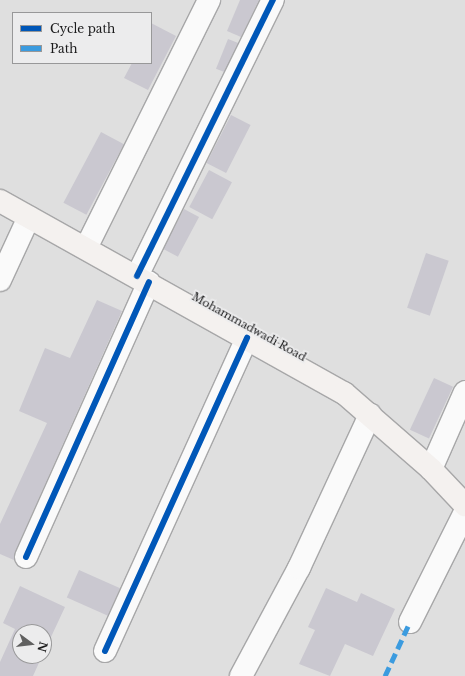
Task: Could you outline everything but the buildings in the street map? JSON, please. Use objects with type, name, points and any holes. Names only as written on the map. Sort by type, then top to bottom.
[{"type":"main road","name":"Mohammadwadi Road","points":[[0,201],[143,279],[344,392],[431,469],[465,505]]},
{"type":"street","points":[[86,248],[209,0]]},
{"type":"street","points":[[26,556],[143,279],[273,0]]},
{"type":"street","points":[[0,280],[29,217]]},
{"type":"street","points":[[105,651],[247,338]]},
{"type":"street","points":[[431,469],[465,392]]},
{"type":"street","points":[[241,676],[299,568],[370,415]]},
{"type":"street","points":[[410,622],[465,512]]},
{"type":"marked path","points":[[385,676],[410,622]]},
{"type":"cycle path","points":[[137,276],[273,0]]},
{"type":"cycle path","points":[[26,557],[149,282]]},
{"type":"cycle path","points":[[105,651],[247,338]]}]
